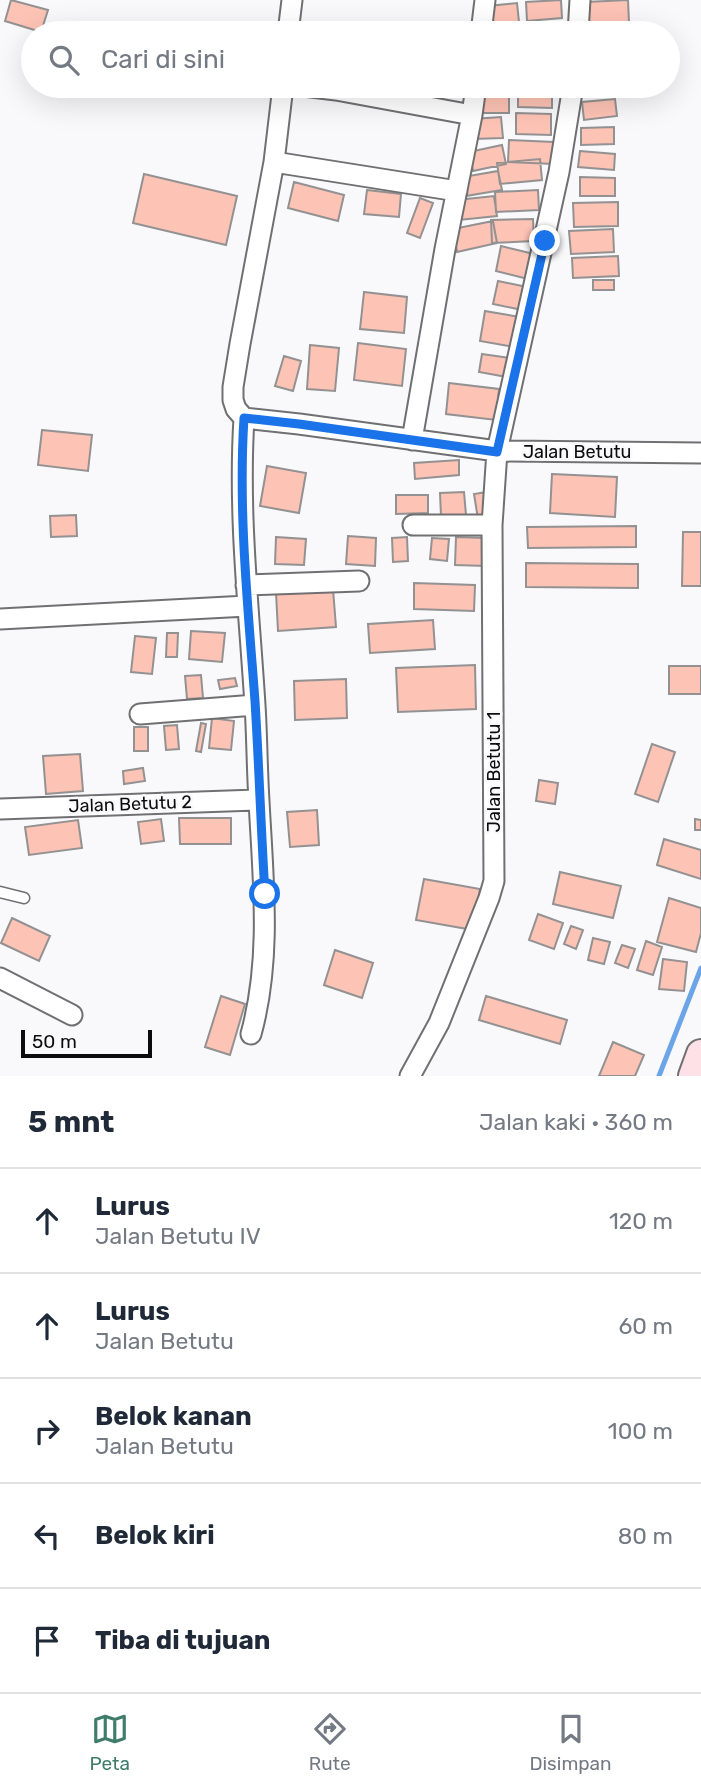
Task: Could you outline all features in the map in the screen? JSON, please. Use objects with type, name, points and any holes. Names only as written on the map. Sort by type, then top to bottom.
[{"type":"main road","points":[[693,1076],[701,1054]]},
{"type":"street","points":[[289,21],[292,0]]},
{"type":"street","points":[[482,21],[485,0]]},
{"type":"street","points":[[579,21],[580,0]]},
{"type":"street","points":[[251,1034],[259,1007],[264,963],[265,894],[246,585],[242,455],[244,418],[236,409],[233,387],[274,162],[282,98]]},
{"type":"street","points":[[380,98],[472,115]]},
{"type":"street","points":[[412,440],[474,98]]},
{"type":"street","name":"Jalan Betutu 1","points":[[410,1076],[439,1023],[494,881],[492,525],[497,452],[559,173],[571,98]]},
{"type":"street","points":[[274,162],[457,191]]},
{"type":"street","name":"Jalan Betutu","points":[[244,418],[497,452],[701,453]]},
{"type":"street","points":[[413,525],[492,525]]},
{"type":"street","points":[[246,585],[359,581]]},
{"type":"street","points":[[0,619],[247,606]]},
{"type":"street","points":[[140,713],[255,705]]},
{"type":"street","name":"Jalan Betutu 2","points":[[0,809],[259,800]]},
{"type":"street","points":[[0,978],[72,1015]]},
{"type":"lane","points":[[0,892],[24,898]]},
{"type":"building","points":[[11,0],[48,10],[44,21],[21,21],[21,26],[5,21]]},
{"type":"building","points":[[561,0],[562,18],[527,21],[526,2]]},
{"type":"building","points":[[628,0],[629,21],[585,21],[585,2]]},
{"type":"building","points":[[517,3],[519,21],[490,21],[488,6]]},
{"type":"building","points":[[480,98],[509,98],[509,113],[481,113]]},
{"type":"building","points":[[518,98],[552,98],[552,108],[518,107]]},
{"type":"building","points":[[615,99],[617,116],[584,120],[582,102]]},
{"type":"building","points":[[516,113],[551,114],[551,135],[516,134]]},
{"type":"building","points":[[501,117],[503,138],[473,139],[472,119]]},
{"type":"building","points":[[614,127],[614,144],[581,145],[581,128]]},
{"type":"building","points":[[509,140],[554,142],[553,164],[508,162]]},
{"type":"building","points":[[502,145],[506,164],[473,171],[469,152]]},
{"type":"building","points":[[580,151],[615,154],[614,170],[578,167]]},
{"type":"building","points":[[540,159],[542,180],[500,184],[497,163]]},
{"type":"building","points":[[498,171],[502,190],[466,196],[463,177]]},
{"type":"building","points":[[144,174],[237,196],[226,245],[133,223]]},
{"type":"building","points":[[580,177],[615,178],[615,196],[580,196]]},
{"type":"building","points":[[294,182],[344,195],[338,221],[288,208]]},
{"type":"building","points":[[367,190],[401,194],[399,217],[364,214]]},
{"type":"building","points":[[538,190],[539,210],[496,212],[495,192]]},
{"type":"building","points":[[494,196],[497,216],[459,220],[457,200]]},
{"type":"building","points":[[420,198],[433,203],[420,238],[407,233]]},
{"type":"building","points":[[618,202],[618,226],[574,227],[573,203]]},
{"type":"building","points":[[533,219],[534,241],[492,243],[491,220]]},
{"type":"building","points":[[493,221],[497,243],[457,252],[453,229]]},
{"type":"building","points":[[613,229],[614,252],[571,254],[569,231]]},
{"type":"building","points":[[501,246],[534,254],[528,279],[496,271]]},
{"type":"building","points":[[618,256],[619,276],[573,278],[572,258]]},
{"type":"building","points":[[593,280],[614,280],[614,290],[593,290]]},
{"type":"building","points":[[498,281],[527,287],[522,310],[493,304]]},
{"type":"building","points":[[364,292],[407,297],[404,333],[360,329]]},
{"type":"building","points":[[485,311],[520,317],[515,347],[480,341]]},
{"type":"building","points":[[358,343],[406,349],[402,386],[354,380]]},
{"type":"building","points":[[310,345],[339,348],[335,391],[307,389]]},
{"type":"building","points":[[482,354],[510,358],[507,377],[479,372]]},
{"type":"building","points":[[284,356],[301,361],[293,391],[275,386]]},
{"type":"building","points":[[449,383],[499,389],[496,420],[446,414]]},
{"type":"building","points":[[42,430],[92,435],[88,471],[38,465]]},
{"type":"building","points":[[459,460],[459,475],[415,479],[414,463]]},
{"type":"building","points":[[267,466],[306,473],[299,513],[260,506]]},
{"type":"building","points":[[552,474],[617,477],[615,517],[550,513]]},
{"type":"building","points":[[464,492],[466,515],[441,516],[440,493]]},
{"type":"building","points":[[487,492],[491,517],[478,519],[474,494]]},
{"type":"building","points":[[396,495],[428,495],[428,513],[396,514]]},
{"type":"building","points":[[76,515],[77,536],[51,537],[50,516]]},
{"type":"building","points":[[636,526],[636,547],[528,548],[527,527]]},
{"type":"building","points":[[683,532],[701,532],[701,586],[682,586]]},
{"type":"building","points":[[348,536],[376,538],[375,566],[346,564]]},
{"type":"building","points":[[276,537],[306,539],[304,565],[275,564]]},
{"type":"building","points":[[407,537],[408,561],[393,562],[392,538]]},
{"type":"building","points":[[456,537],[487,538],[486,566],[455,565]]},
{"type":"building","points":[[432,538],[449,539],[447,561],[430,559]]},
{"type":"building","points":[[526,563],[638,564],[638,588],[526,587]]},
{"type":"building","points":[[414,583],[475,585],[474,611],[414,609]]},
{"type":"building","points":[[333,589],[336,627],[278,631],[276,593]]},
{"type":"building","points":[[433,620],[435,649],[370,653],[368,624]]},
{"type":"building","points":[[191,631],[225,633],[222,662],[189,659]]},
{"type":"building","points":[[167,633],[178,633],[177,657],[166,657]]},
{"type":"building","points":[[135,636],[156,638],[152,674],[131,672]]},
{"type":"building","points":[[475,665],[476,709],[398,712],[396,668]]},
{"type":"building","points":[[669,666],[701,666],[701,694],[669,694]]},
{"type":"building","points":[[201,675],[203,698],[187,699],[185,676]]},
{"type":"building","points":[[235,678],[237,686],[220,689],[218,680]]},
{"type":"building","points":[[346,679],[347,718],[295,720],[294,681]]},
{"type":"building","points":[[212,718],[234,721],[231,750],[209,748]]},
{"type":"building","points":[[201,723],[206,724],[201,752],[196,751]]},
{"type":"building","points":[[177,725],[179,749],[166,750],[164,726]]},
{"type":"building","points":[[134,727],[148,727],[148,751],[134,751]]},
{"type":"building","points":[[652,744],[675,752],[658,802],[635,794]]},
{"type":"building","points":[[80,754],[83,791],[46,794],[43,756]]},
{"type":"building","points":[[143,768],[145,781],[124,784],[123,771]]},
{"type":"building","points":[[539,780],[558,783],[555,804],[536,801]]},
{"type":"building","points":[[317,810],[319,845],[290,847],[287,812]]},
{"type":"building","points":[[179,818],[231,818],[231,844],[180,844]]},
{"type":"building","points":[[161,819],[164,841],[141,844],[138,822]]},
{"type":"building","points":[[695,819],[701,820],[701,830],[695,830]]},
{"type":"building","points":[[78,820],[82,848],[29,855],[25,827]]},
{"type":"building","points":[[664,839],[701,850],[701,879],[657,865]]},
{"type":"building","points":[[560,872],[621,886],[613,918],[553,904]]},
{"type":"building","points":[[424,879],[480,889],[473,930],[416,920]]},
{"type":"building","points":[[669,898],[701,908],[701,933],[696,952],[657,942]]},
{"type":"building","points":[[538,914],[563,923],[554,949],[529,940]]},
{"type":"building","points":[[12,918],[50,936],[39,961],[1,943]]},
{"type":"building","points":[[571,926],[583,930],[576,949],[564,944]]},
{"type":"building","points":[[593,938],[610,942],[604,964],[588,960]]},
{"type":"building","points":[[646,941],[662,947],[653,975],[637,970]]},
{"type":"building","points":[[622,945],[635,949],[628,968],[615,963]]},
{"type":"building","points":[[335,950],[373,963],[362,998],[324,985]]},
{"type":"building","points":[[663,959],[687,962],[684,991],[659,989]]},
{"type":"building","points":[[221,996],[245,1004],[230,1055],[205,1047]]},
{"type":"building","points":[[486,996],[567,1020],[560,1044],[479,1020]]},
{"type":"building","points":[[613,1042],[644,1055],[635,1076],[599,1076]]},
{"type":"waterway","points":[[659,1076],[701,968]]},
{"type":"route","points":[[265,894],[246,585],[242,455],[244,418],[497,452],[545,241]]}]
